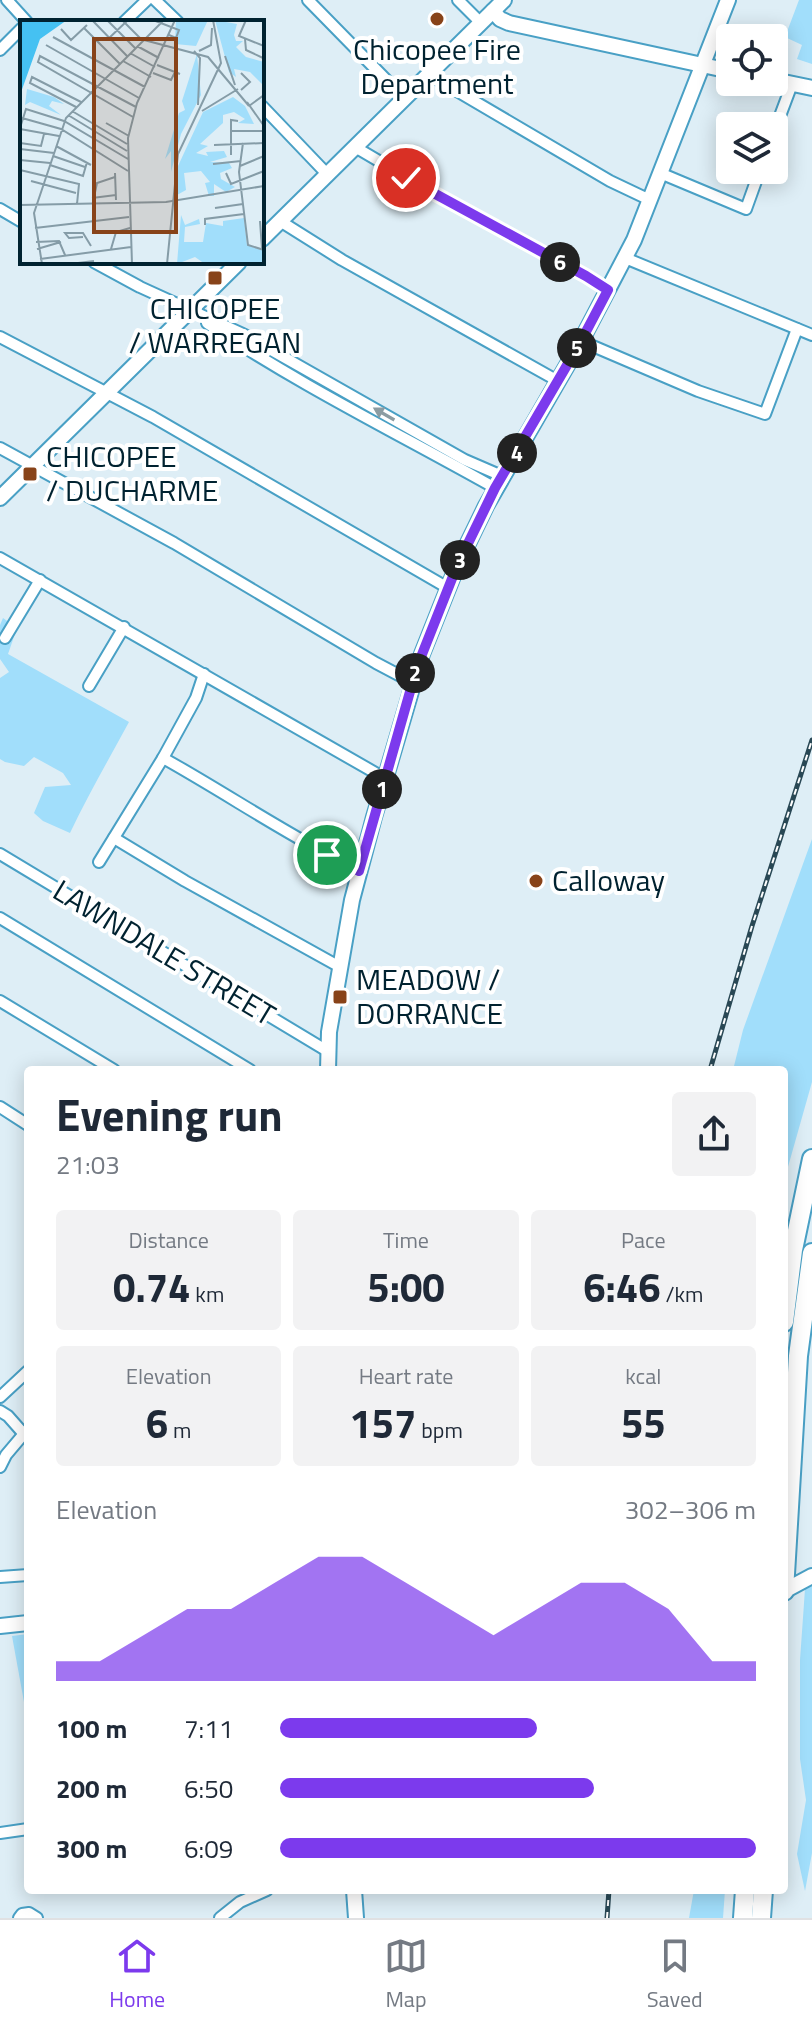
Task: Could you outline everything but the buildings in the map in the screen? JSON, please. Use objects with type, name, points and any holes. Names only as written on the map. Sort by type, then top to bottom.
[{"type":"highway","points":[[788,1290],[812,1159]]},
{"type":"highway","points":[[788,1521],[798,1356],[812,1253]]},
{"type":"highway","points":[[743,1918],[745,1894]]},
{"type":"highway","points":[[761,1918],[763,1894]]},
{"type":"main road","points":[[264,237],[504,0]]},
{"type":"main road","points":[[328,1066],[329,1032],[359,871],[426,641],[499,482],[625,258],[728,0]]},
{"type":"main road","points":[[493,11],[509,23],[716,66]]},
{"type":"main road","points":[[714,38],[716,49]]},
{"type":"main road","points":[[788,83],[812,88]]},
{"type":"main road","points":[[0,498],[237,264]]},
{"type":"main road","points":[[788,1589],[812,1576]]},
{"type":"main road","points":[[0,1626],[24,1623]]},
{"type":"main road","points":[[354,1894],[356,1918]]},
{"type":"street","points":[[7,0],[25,20]]},
{"type":"street","points":[[126,20],[147,0]]},
{"type":"street","points":[[155,0],[176,20]]},
{"type":"street","points":[[308,0],[404,98]]},
{"type":"street","points":[[458,0],[481,23]]},
{"type":"street","points":[[0,50],[20,30]]},
{"type":"street","points":[[428,74],[610,181],[650,200]]},
{"type":"street","points":[[782,112],[792,84]]},
{"type":"street","points":[[264,108],[327,174]]},
{"type":"street","points":[[355,147],[608,290]]},
{"type":"street","points":[[660,173],[746,209],[755,184]]},
{"type":"street","points":[[0,209],[20,221]]},
{"type":"street","points":[[280,221],[342,260],[558,381]]},
{"type":"street","points":[[625,258],[812,335]]},
{"type":"street","points":[[98,264],[189,311],[236,343],[272,357],[409,436],[499,482]]},
{"type":"street","points":[[581,341],[698,391],[765,414],[797,329]]},
{"type":"street","points":[[0,337],[207,447],[448,588]]},
{"type":"street","points":[[0,448],[95,498],[412,682]]},
{"type":"street","points":[[0,558],[386,779]]},
{"type":"street","points":[[5,638],[40,580]]},
{"type":"street","points":[[89,686],[124,627]]},
{"type":"street","points":[[99,862],[163,758],[196,698],[204,674]]},
{"type":"street","points":[[163,758],[316,850],[359,871]]},
{"type":"street","points":[[114,838],[340,967]]},
{"type":"street","name":"LAWNDALE STREET","points":[[0,854],[329,1052]]},
{"type":"street","points":[[0,918],[243,1066]]},
{"type":"street","points":[[0,1001],[107,1066]]},
{"type":"street","points":[[0,1107],[24,1122]]},
{"type":"street","points":[[0,1397],[24,1375]]},
{"type":"street","points":[[0,1411],[24,1429]]},
{"type":"street","points":[[0,1467],[24,1433]]},
{"type":"street","points":[[0,1577],[24,1575]]},
{"type":"street","points":[[0,1833],[24,1830]]},
{"type":"street","points":[[220,1918],[240,1902],[258,1894]]},
{"type":"street","points":[[19,1918],[29,1913],[37,1918]]},
{"type":"shaded area","points":[[799,0],[812,0],[812,64],[797,59],[802,45],[788,38],[788,29]]},
{"type":"shaded area","points":[[3,618],[17,628],[8,654],[129,722],[70,833],[43,821],[34,813],[45,787],[71,785],[63,773],[34,757],[24,766],[0,759],[0,678],[9,672],[0,659],[0,625]]},
{"type":"shaded area","points":[[812,839],[812,1082],[788,1167],[788,1066],[734,1066],[743,1030]]},
{"type":"shaded area","points":[[812,1586],[812,1853],[805,1891],[797,1854],[806,1800],[800,1759],[800,1660],[805,1589]]},
{"type":"shaded area","points":[[24,1634],[24,1702],[12,1636]]},
{"type":"shaded area","points":[[693,1894],[725,1894],[723,1918],[689,1918]]},
{"type":"railway","points":[[711,1066],[812,740]]},
{"type":"railway","points":[[607,1918],[609,1894]]},
{"type":"place","name":"Chicopee Fire Department","points":[[437,19]]},
{"type":"place","name":"CHICOPEE / WARREGAN","points":[[215,278]]},
{"type":"place","name":"CHICOPEE / DUCHARME","points":[[30,474]]},
{"type":"place","name":"Calloway","points":[[536,881]]},
{"type":"place","name":"MEADOW / DORRANCE","points":[[340,997]]},
{"type":"route","points":[[327,855],[359,871],[417,667],[457,566],[495,488],[608,290],[406,178]]}]
